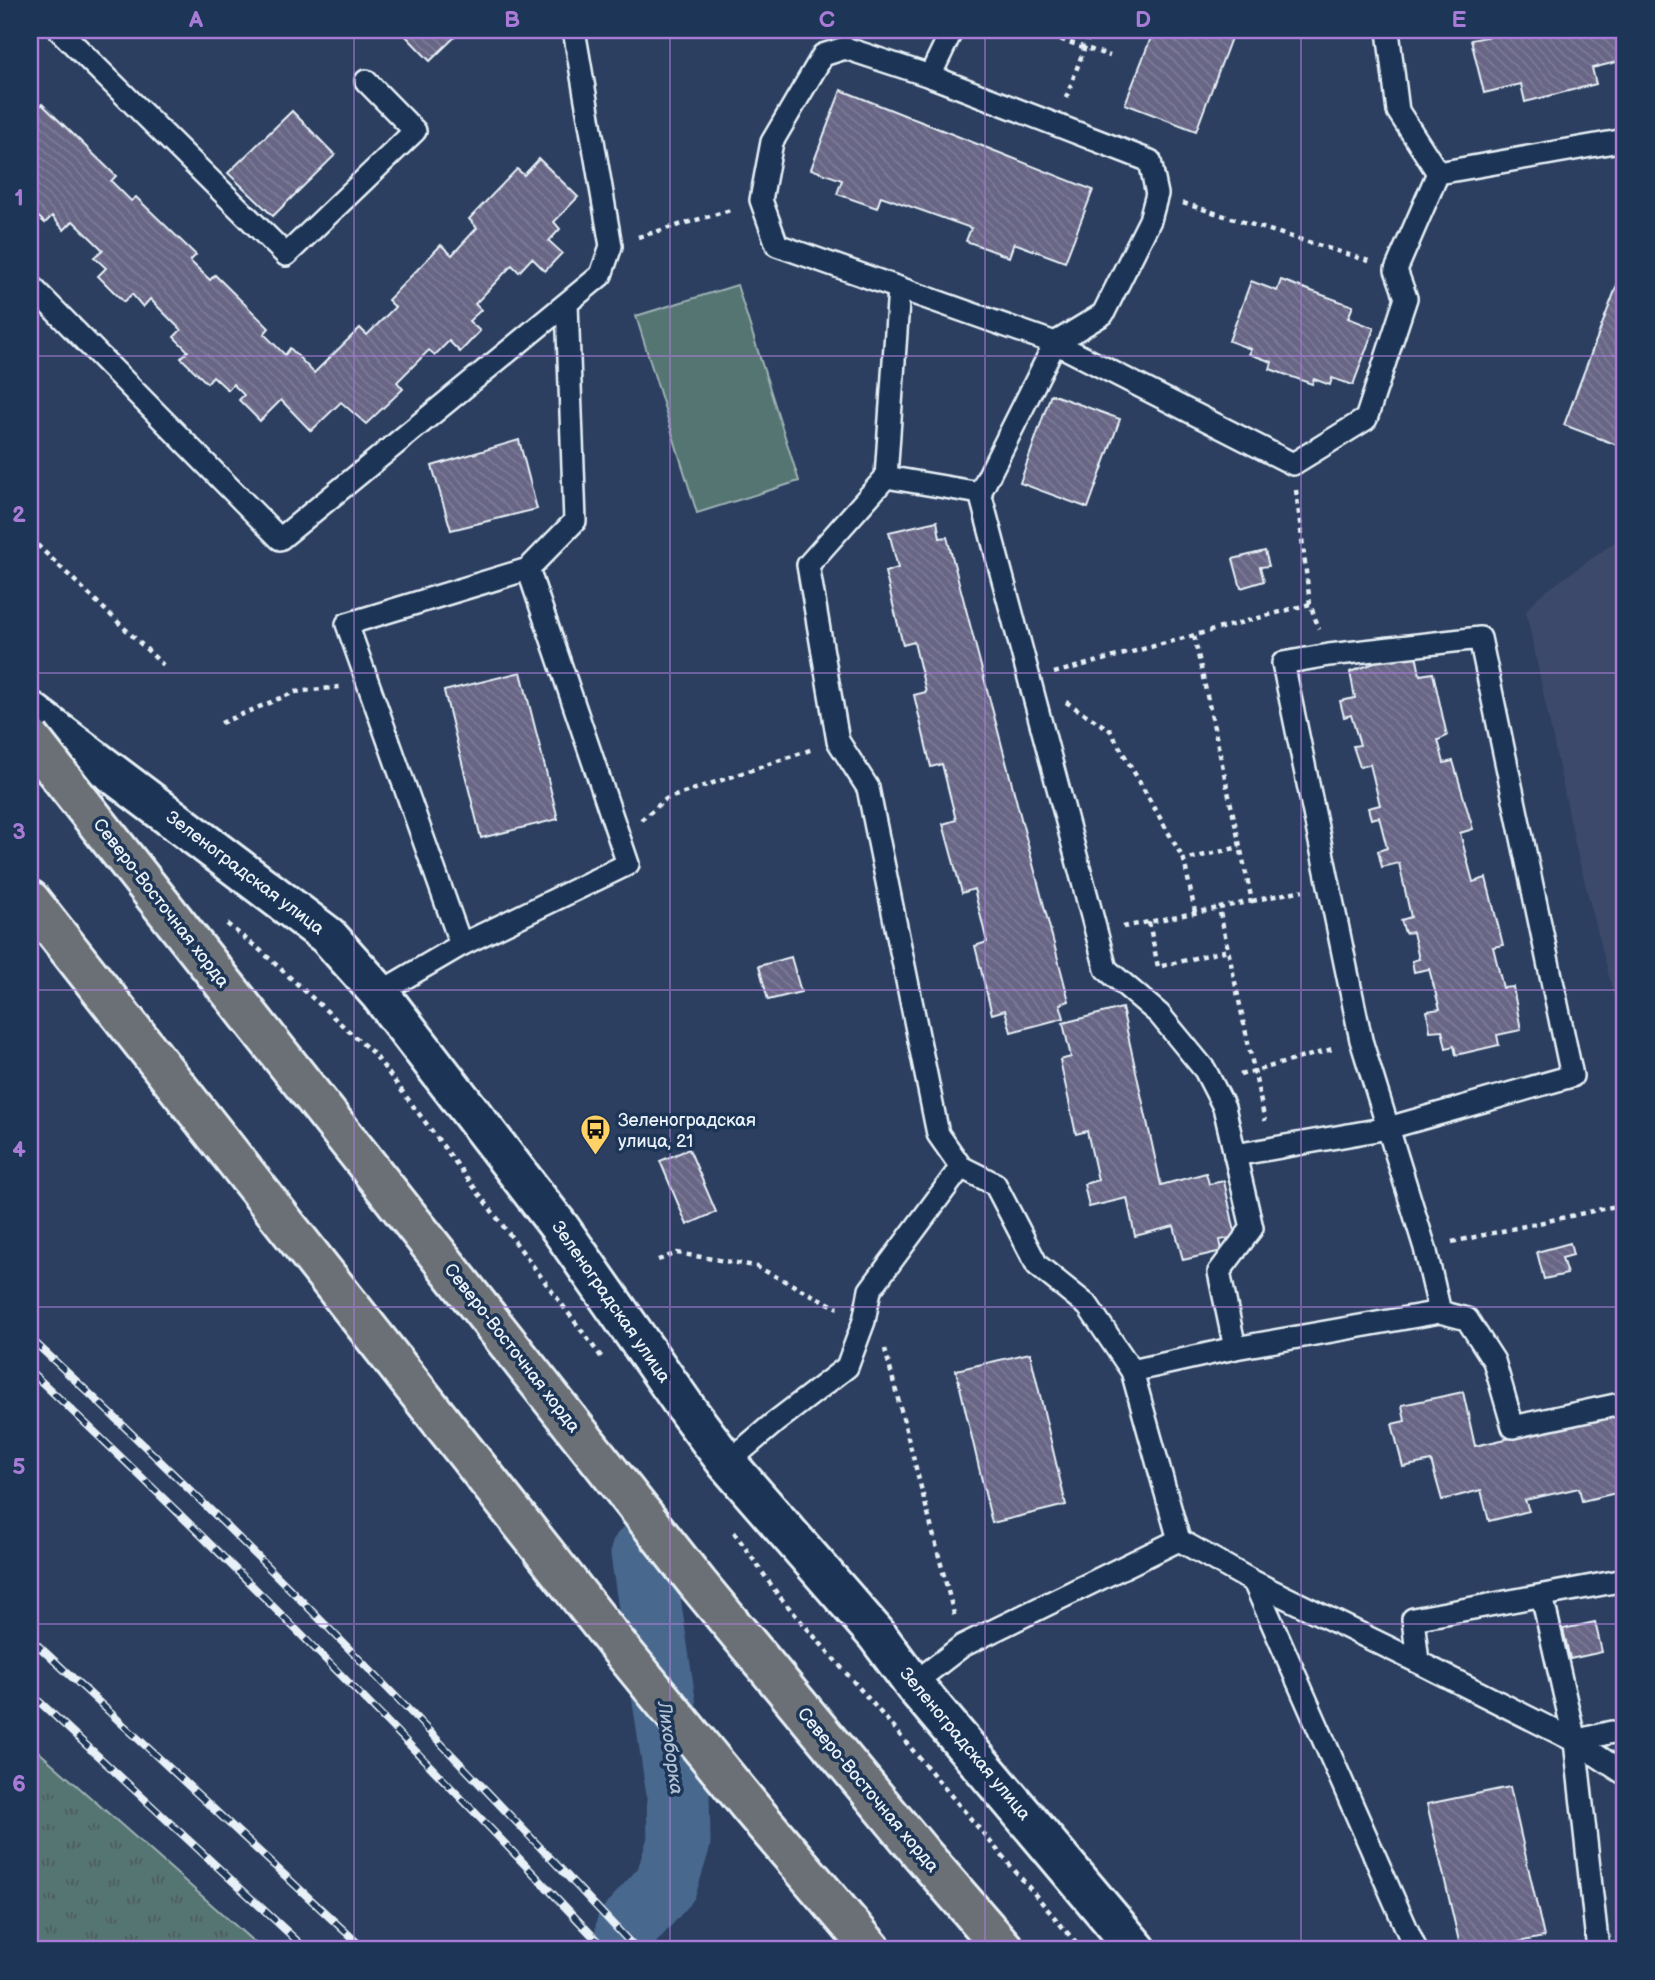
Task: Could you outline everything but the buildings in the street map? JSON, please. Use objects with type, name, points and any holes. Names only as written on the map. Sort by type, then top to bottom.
[{"type":"main road","name":"Северо-Восточная хорда","points":[[30,738],[698,1584],[1005,1950]]},
{"type":"main road","points":[[30,900],[619,1647],[872,1950]]},
{"type":"street","name":"Зеленоградская улица","points":[[30,711],[328,936],[379,993],[560,1228],[727,1463],[876,1634],[914,1684],[1137,1950]]},
{"type":"lane","points":[[59,30],[286,255],[415,131],[366,81]]},
{"type":"lane","points":[[30,285],[280,539],[601,275],[611,246],[574,30]]},
{"type":"lane","points":[[930,76],[952,30]]},
{"type":"lane","points":[[1390,30],[1398,111],[1438,173]]},
{"type":"lane","points":[[1235,1348],[1219,1272],[1252,1228],[1224,1107],[1205,1069],[1159,1014],[1106,969],[980,493],[1055,343],[1103,314],[1150,220],[1157,194],[1150,162],[930,76],[845,48],[823,55],[772,142],[761,200],[777,245],[1055,343],[1293,464],[1366,419],[1406,298],[1396,270],[1438,173]]},
{"type":"lane","points":[[1438,173],[1625,140]]},
{"type":"lane","points":[[899,288],[886,477],[807,565],[838,741],[868,788],[938,1134],[961,1167],[995,1184],[1037,1265],[1088,1306],[1132,1371],[1178,1540],[1254,1582],[1575,1741],[1625,1774]]},
{"type":"lane","points":[[461,945],[347,624],[528,569],[575,521],[567,304]]},
{"type":"lane","points":[[886,477],[980,493]]},
{"type":"lane","points":[[379,993],[461,945],[628,864],[528,569]]},
{"type":"lane","points":[[1235,1155],[1388,1128],[1572,1076],[1480,638],[1329,654],[1283,663],[1361,1040],[1388,1128],[1425,1248],[1440,1312]]},
{"type":"lane","points":[[727,1463],[847,1367],[864,1321],[870,1290],[961,1167]]},
{"type":"lane","points":[[1132,1371],[1235,1348],[1440,1312],[1467,1319],[1494,1361],[1513,1427],[1625,1403]]},
{"type":"lane","points":[[914,1684],[962,1646],[1178,1540]]},
{"type":"lane","points":[[1418,1662],[1413,1619],[1625,1580]]},
{"type":"lane","points":[[1254,1582],[1416,1950]]},
{"type":"lane","points":[[1542,1596],[1575,1741],[1598,1950]]},
{"type":"lane","points":[[1575,1741],[1612,1732]]},
{"type":"path","points":[[1032,30],[1110,56]]},
{"type":"path","points":[[1055,125],[1091,30]]},
{"type":"path","points":[[1157,194],[1396,270]]},
{"type":"path","points":[[611,246],[761,200]]},
{"type":"path","points":[[1293,464],[1310,604],[1329,654]]},
{"type":"path","points":[[30,538],[163,665]]},
{"type":"path","points":[[1030,680],[1310,604]]},
{"type":"path","points":[[1194,636],[1252,901]]},
{"type":"path","points":[[1030,680],[1110,730],[1184,860],[1195,912]]},
{"type":"path","points":[[221,723],[295,692],[369,684]]},
{"type":"path","points":[[619,838],[666,799],[838,741]]},
{"type":"path","points":[[1184,860],[1241,847]]},
{"type":"path","points":[[1096,932],[1328,885]]},
{"type":"path","points":[[1219,908],[1272,1149]]},
{"type":"path","points":[[216,916],[260,950],[375,1055],[602,1358]]},
{"type":"path","points":[[1149,922],[1158,967],[1228,950]]},
{"type":"path","points":[[1212,1083],[1361,1040]]},
{"type":"path","points":[[1425,1248],[1625,1204]]},
{"type":"path","points":[[658,1259],[677,1253],[755,1266],[864,1321]]},
{"type":"path","points":[[870,1290],[962,1646]]},
{"type":"path","points":[[731,1527],[779,1596],[1082,1950]]},
{"type":"shaded area","points":[[1625,535],[1625,1038],[1577,852],[1526,611],[1539,596]]},
{"type":"green space","points":[[737,285],[799,481],[697,513],[636,316]]},
{"type":"green space","points":[[30,1744],[263,1950],[30,1950]]},
{"type":"waterway","name":"Лихоборка","points":[[627,1928],[666,1884],[679,1842],[678,1794],[642,1553]]},
{"type":"railway","points":[[30,1338],[263,1562],[637,1950]]},
{"type":"railway","points":[[30,1371],[178,1512],[322,1656],[606,1950]]},
{"type":"railway","points":[[30,1638],[365,1950]]},
{"type":"railway","points":[[30,1693],[307,1950]]},
{"type":"place","name":"Зеленоградская улица, 21","points":[[595,1157]]}]
